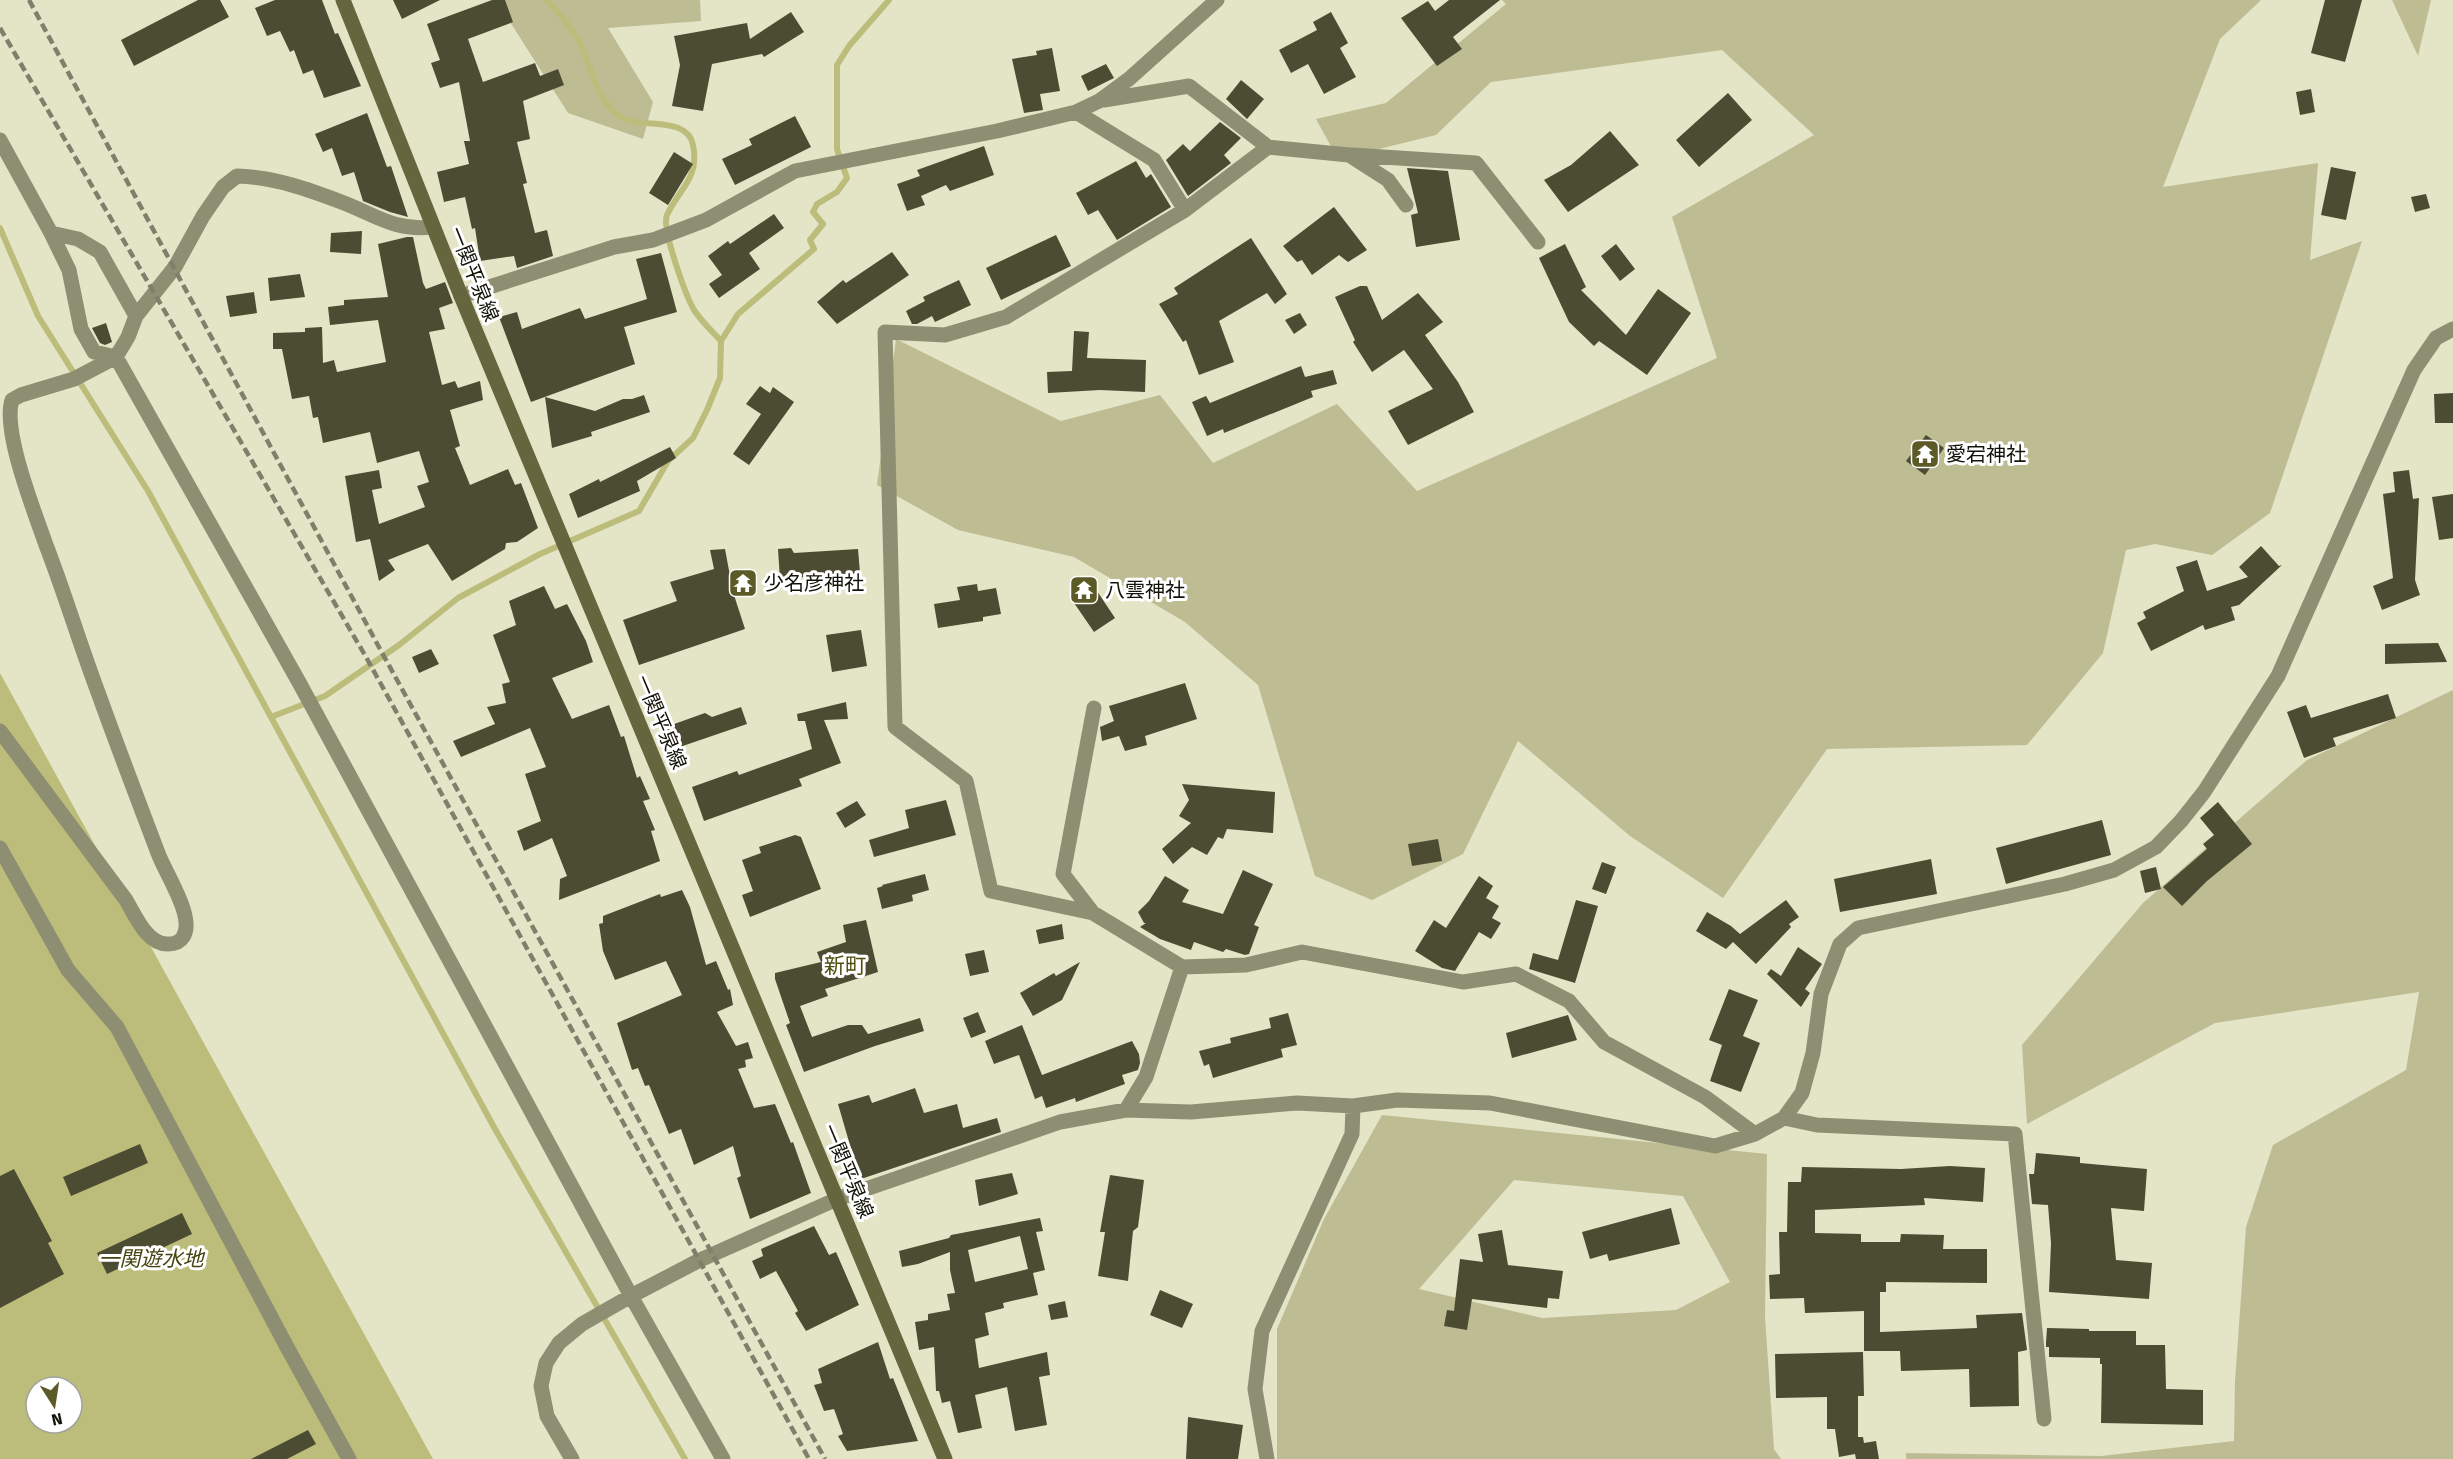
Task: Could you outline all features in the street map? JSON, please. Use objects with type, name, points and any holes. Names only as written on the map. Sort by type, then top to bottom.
[{"type":"main road","name":"一関平泉線","points":[[343,0],[432,227],[945,1459]]},
{"type":"street","points":[[461,296],[614,248],[653,240],[706,219],[795,171],[997,131],[1076,112],[1098,101],[1130,79],[1217,0]]},
{"type":"street","points":[[1098,101],[1189,86],[1268,147],[1476,163],[1538,242]]},
{"type":"street","points":[[1076,112],[1154,160],[1185,210]]},
{"type":"street","points":[[0,140],[69,270],[81,329],[94,352],[116,357],[300,684],[631,1296],[723,1459]]},
{"type":"street","points":[[1268,147],[1185,210],[1006,318],[945,335],[885,332],[895,727],[966,781],[991,891],[1093,913],[1182,967],[1246,965],[1302,952],[1463,981],[1516,974],[1569,1001],[1604,1042],[1705,1096],[1755,1134]]},
{"type":"street","points":[[1349,155],[1388,180],[1406,205]]},
{"type":"street","points":[[0,731],[126,900],[143,929],[162,944],[175,944],[183,938],[188,925],[186,913],[161,862],[31,507],[17,458],[8,411],[12,400],[21,395],[74,379],[116,357],[128,337],[136,316],[175,267],[198,224],[223,187],[237,176],[277,180],[346,204],[398,226],[432,227]]},
{"type":"street","points":[[51,233],[78,239],[100,252],[136,316]]},
{"type":"street","points":[[572,1459],[547,1416],[541,1386],[546,1363],[555,1349],[582,1324],[700,1260],[837,1199],[1060,1122],[1126,1110],[1191,1112],[1297,1103],[1353,1106],[1397,1100],[1490,1103],[1715,1146],[1755,1134],[1784,1118],[1802,1093],[1813,1053],[1821,994],[1840,944],[1858,928],[2065,884],[2114,870],[2156,847],[2181,821],[2204,792],[2278,676],[2414,370],[2436,339],[2453,329]]},
{"type":"street","points":[[1093,913],[1063,874],[1094,708]]},
{"type":"street","points":[[0,848],[68,970],[117,1027],[349,1459]]},
{"type":"street","points":[[1126,1110],[1146,1077],[1182,967]]},
{"type":"street","points":[[1267,1459],[1255,1389],[1262,1331],[1352,1134],[1353,1106]]},
{"type":"street","points":[[1784,1118],[1817,1125],[2015,1134],[2043,1419]]},
{"type":"green space","points":[[496,0],[700,0],[701,21],[608,28],[653,102],[643,139],[568,113]]},
{"type":"green space","points":[[1502,0],[2261,0],[2220,39],[2163,187],[2318,163],[2310,260],[2362,241],[2270,513],[2212,555],[2155,544],[2126,550],[2103,653],[2027,745],[1827,749],[1723,898],[1630,836],[1518,741],[1463,854],[1372,900],[1315,876],[1258,685],[1185,622],[1074,557],[958,530],[877,485],[896,339],[1061,421],[1160,395],[1213,463],[1337,404],[1417,491],[1717,358],[1672,217],[1814,135],[1722,50],[1491,82],[1436,135],[1338,159],[1316,119],[1386,103],[1506,4]]},
{"type":"green space","points":[[2392,0],[2431,0],[2418,56]]},
{"type":"green space","points":[[2453,690],[2453,1459],[1906,1459],[1906,1453],[2101,1456],[2234,1441],[2235,1381],[2246,1227],[2273,1145],[2406,1070],[2419,992],[2215,1023],[2027,1124],[2022,1045],[2143,903],[2307,760]]},
{"type":"green space","points":[[1382,1115],[1767,1154],[1765,1317],[1774,1449],[1781,1459],[1277,1459],[1277,1329],[1324,1219]],"holes":[[[1514,1180],[1683,1196],[1730,1282],[1676,1310],[1542,1318],[1419,1289]]]},
{"type":"water","name":"一関遊水地","points":[[0,673],[433,1459],[0,1459]]},
{"type":"building","points":[[198,0],[220,0],[229,17],[134,66],[121,40]]},
{"type":"building","points":[[275,0],[322,0],[335,34],[338,33],[361,86],[324,98],[313,70],[303,74],[294,50],[290,52],[280,31],[267,36],[255,8]]},
{"type":"building","points":[[393,0],[440,0],[402,19]]},
{"type":"building","points":[[492,0],[505,0],[513,22],[468,39],[483,82],[535,63],[540,76],[558,69],[564,85],[523,101],[530,139],[517,142],[527,183],[523,184],[535,233],[547,230],[553,256],[517,268],[514,256],[480,261],[475,228],[472,229],[465,197],[444,202],[437,172],[469,164],[464,141],[470,141],[459,82],[440,88],[431,63],[440,60],[427,24]]},
{"type":"building","points":[[1449,0],[1500,0],[1453,37],[1462,49],[1437,66],[1401,18],[1428,1],[1435,11]]},
{"type":"building","points":[[2325,0],[2362,0],[2345,62],[2311,53]]},
{"type":"building","points":[[791,12],[804,32],[764,57],[762,54],[712,64],[703,111],[672,106],[680,65],[674,36],[747,23],[750,39]]},
{"type":"building","points":[[1331,12],[1348,43],[1340,48],[1356,77],[1324,94],[1308,64],[1291,73],[1279,50],[1317,30],[1313,22]]},
{"type":"building","points":[[1052,48],[1060,91],[1040,94],[1043,110],[1024,113],[1012,59],[1037,55],[1036,51]]},
{"type":"building","points":[[1106,64],[1114,78],[1088,91],[1081,76]]},
{"type":"building","points":[[1241,80],[1264,99],[1247,119],[1226,99]]},
{"type":"building","points":[[2311,89],[2315,112],[2300,115],[2296,92]]},
{"type":"building","points":[[1728,93],[1752,120],[1699,167],[1676,140]]},
{"type":"building","points":[[367,113],[387,167],[391,166],[408,217],[363,201],[354,172],[342,176],[332,148],[323,152],[315,134]]},
{"type":"building","points":[[795,116],[811,147],[735,185],[722,159],[752,145],[749,139]]},
{"type":"building","points":[[1220,122],[1241,138],[1224,155],[1231,163],[1188,196],[1166,160],[1183,144],[1190,151]]},
{"type":"building","points":[[1610,131],[1639,165],[1568,212],[1544,180],[1571,165]]},
{"type":"building","points":[[984,146],[994,175],[950,191],[946,185],[921,196],[925,205],[907,211],[897,184],[920,176],[917,170]]},
{"type":"building","points":[[674,152],[693,164],[668,205],[649,193]]},
{"type":"building","points":[[1136,161],[1146,178],[1151,174],[1171,207],[1117,240],[1098,210],[1088,215],[1076,193]]},
{"type":"building","points":[[2331,167],[2356,172],[2346,220],[2321,215]]},
{"type":"building","points":[[1407,168],[1448,171],[1460,240],[1416,247],[1411,215],[1418,213]]},
{"type":"building","points":[[2426,194],[2430,208],[2415,212],[2411,197]]},
{"type":"building","points":[[1334,207],[1367,250],[1348,262],[1339,255],[1312,275],[1302,260],[1297,262],[1283,246]]},
{"type":"building","points":[[774,214],[784,228],[749,253],[760,269],[719,298],[709,284],[722,275],[708,256],[728,241],[730,244]]},
{"type":"building","points":[[362,231],[361,254],[330,252],[331,233]]},
{"type":"building","points":[[1056,235],[1071,266],[1001,300],[986,268]]},
{"type":"building","points":[[413,237],[426,289],[445,282],[453,303],[439,308],[445,329],[429,332],[442,385],[455,381],[458,388],[480,381],[483,400],[450,410],[460,446],[455,448],[470,485],[508,469],[515,485],[521,483],[538,528],[517,542],[506,543],[505,549],[452,581],[428,544],[388,560],[395,570],[379,581],[370,539],[356,542],[345,476],[379,470],[382,488],[372,490],[379,524],[425,507],[417,486],[429,482],[419,451],[377,463],[370,432],[323,443],[318,417],[313,418],[309,396],[292,399],[282,349],[273,349],[273,333],[305,332],[305,328],[322,327],[323,363],[334,360],[337,372],[386,362],[378,320],[330,325],[328,307],[344,305],[344,300],[388,297],[378,244]]},
{"type":"building","points":[[1251,238],[1287,294],[1275,304],[1267,293],[1219,321],[1234,362],[1199,375],[1186,340],[1183,342],[1159,304],[1178,294],[1174,288]]},
{"type":"building","points":[[1565,244],[1586,287],[1581,290],[1626,335],[1658,289],[1691,313],[1647,375],[1599,341],[1594,346],[1569,322],[1539,258]]},
{"type":"building","points":[[1616,244],[1635,269],[1620,281],[1601,256]]},
{"type":"building","points":[[892,252],[909,275],[837,324],[817,302],[843,280],[846,283]]},
{"type":"building","points":[[661,253],[677,312],[624,327],[635,364],[531,402],[499,317],[517,312],[522,329],[580,308],[585,319],[647,299],[636,259]]},
{"type":"building","points":[[300,274],[305,297],[270,301],[268,278]]},
{"type":"building","points":[[959,280],[971,305],[935,322],[932,316],[917,324],[912,324],[906,311],[925,301],[923,297]]},
{"type":"building","points":[[1360,286],[1367,286],[1382,320],[1418,293],[1443,322],[1425,335],[1458,382],[1474,412],[1408,445],[1388,411],[1433,389],[1404,350],[1372,372],[1353,342],[1355,340],[1335,297]]},
{"type":"building","points":[[254,292],[257,313],[230,317],[226,296]]},
{"type":"building","points":[[1300,313],[1307,325],[1294,334],[1285,320]]},
{"type":"building","points":[[106,323],[112,342],[105,345],[100,343],[92,328]]},
{"type":"building","points":[[1074,331],[1089,332],[1087,358],[1146,360],[1145,392],[1100,390],[1048,393],[1047,372],[1072,371]]},
{"type":"building","points":[[1301,366],[1305,377],[1333,370],[1337,384],[1311,391],[1313,397],[1224,433],[1223,429],[1207,436],[1192,402],[1206,396],[1210,403]]},
{"type":"building","points":[[760,386],[770,393],[773,387],[794,402],[749,465],[733,454],[761,414],[746,404]]},
{"type":"building","points":[[2453,393],[2453,423],[2435,423],[2434,394]]},
{"type":"building","points":[[644,395],[650,412],[591,432],[592,436],[552,448],[545,397],[595,411],[623,399]]},
{"type":"building","name":"愛宕神社","points":[[1926,435],[1944,448],[1925,475],[1906,461]]},
{"type":"building","points":[[670,447],[676,458],[637,481],[640,491],[578,518],[569,494],[599,479],[600,482]]},
{"type":"building","points":[[2409,470],[2413,499],[2419,498],[2415,580],[2420,595],[2382,610],[2373,586],[2393,578],[2383,494],[2395,492],[2393,472]]},
{"type":"building","points":[[2453,494],[2453,538],[2439,540],[2432,497]]},
{"type":"building","points":[[2261,546],[2279,566],[2282,565],[2239,605],[2231,607],[2235,620],[2205,630],[2203,625],[2151,651],[2137,623],[2146,618],[2143,612],[2184,591],[2176,567],[2197,560],[2207,591],[2248,577],[2239,567]]},
{"type":"building","points":[[791,548],[794,553],[858,549],[860,573],[780,579],[778,549]]},
{"type":"building","points":[[725,549],[733,592],[745,629],[639,665],[623,620],[677,601],[670,582],[714,569],[710,550]]},
{"type":"building","points":[[1091,582],[1115,618],[1094,632],[1070,597]]},
{"type":"building","points":[[977,584],[978,591],[996,588],[1001,614],[983,617],[983,621],[938,628],[934,604],[960,600],[957,587]]},
{"type":"building","points":[[544,586],[555,609],[567,604],[586,641],[593,662],[552,678],[572,719],[609,705],[621,737],[624,736],[637,778],[640,776],[650,799],[643,801],[655,830],[651,831],[660,861],[559,900],[560,879],[567,876],[552,838],[524,851],[517,831],[541,821],[525,774],[546,767],[530,728],[461,757],[453,741],[495,724],[487,707],[506,703],[502,684],[510,682],[493,635],[516,625],[509,601]]},
{"type":"building","points":[[861,630],[867,666],[832,672],[826,635]]},
{"type":"building","points":[[2438,643],[2447,662],[2385,664],[2385,644]]},
{"type":"building","points":[[431,649],[439,664],[419,673],[412,657]]},
{"type":"building","points":[[1185,683],[1197,719],[1145,736],[1147,745],[1125,751],[1119,736],[1102,741],[1100,727],[1114,721],[1109,706]]},
{"type":"building","points":[[2388,694],[2396,718],[2333,738],[2336,746],[2304,758],[2287,712],[2306,705],[2311,718]]},
{"type":"building","points":[[846,702],[848,719],[824,720],[841,763],[799,779],[802,786],[704,821],[692,787],[737,771],[739,775],[812,749],[805,721],[798,721],[797,714]]},
{"type":"building","points":[[741,707],[747,724],[671,750],[663,728],[705,713],[712,717]]},
{"type":"building","points":[[1182,784],[1275,792],[1273,833],[1227,829],[1223,839],[1218,837],[1207,855],[1192,847],[1173,864],[1162,849],[1191,823],[1179,816],[1189,800]]},
{"type":"building","points":[[946,800],[956,835],[874,857],[869,840],[909,828],[905,810]]},
{"type":"building","points":[[857,801],[866,815],[845,828],[836,813]]},
{"type":"building","points":[[2218,802],[2252,844],[2207,881],[2182,906],[2163,887],[2207,849],[2203,844],[2214,835],[2200,818]]},
{"type":"building","points":[[2102,820],[2111,855],[2006,884],[1996,848]]},
{"type":"building","points":[[795,835],[801,837],[821,889],[750,917],[742,895],[753,891],[742,860],[761,853],[759,847]]},
{"type":"building","points":[[1438,839],[1442,861],[1412,866],[1408,844]]},
{"type":"building","points":[[1931,859],[1937,894],[1840,912],[1834,879]]},
{"type":"building","points":[[1602,862],[1616,867],[1606,894],[1592,889]]},
{"type":"building","points":[[2156,867],[2161,889],[2145,893],[2140,871]]},
{"type":"building","points":[[1243,870],[1273,884],[1254,925],[1259,927],[1249,954],[1245,955],[1226,949],[1223,952],[1194,942],[1191,950],[1160,939],[1140,927],[1146,923],[1138,912],[1149,901],[1165,876],[1189,890],[1182,902],[1223,914]]},
{"type":"building","points":[[925,874],[929,890],[912,895],[913,901],[882,909],[877,888]]},
{"type":"building","points":[[1479,876],[1493,886],[1486,898],[1499,906],[1492,918],[1501,923],[1491,939],[1479,932],[1455,971],[1442,968],[1415,951],[1434,920],[1446,928]]},
{"type":"building","points":[[682,890],[690,907],[706,965],[716,961],[728,990],[730,989],[733,1005],[717,1012],[736,1046],[748,1042],[753,1058],[745,1060],[746,1067],[738,1069],[754,1108],[775,1104],[791,1143],[793,1142],[811,1193],[750,1219],[737,1178],[741,1176],[733,1146],[694,1165],[681,1129],[669,1134],[649,1085],[645,1086],[638,1068],[632,1070],[617,1023],[682,995],[666,961],[615,980],[603,951],[599,924],[603,923],[603,916],[660,894],[661,897]]},
{"type":"building","points":[[1576,900],[1598,906],[1575,983],[1529,969],[1533,953],[1558,960]]},
{"type":"building","points":[[1786,900],[1799,917],[1789,924],[1791,927],[1756,964],[1733,942],[1726,949],[1696,931],[1707,912],[1740,934]]},
{"type":"building","points":[[866,920],[878,972],[825,989],[828,996],[800,1006],[812,1037],[848,1025],[862,1025],[868,1034],[920,1018],[924,1031],[804,1072],[786,1025],[790,1023],[775,973],[821,962],[817,952],[846,942],[843,925]]},
{"type":"building","points":[[1062,924],[1064,939],[1039,944],[1036,930]]},
{"type":"building","points":[[1798,947],[1822,964],[1805,989],[1810,993],[1801,1007],[1767,974],[1771,969],[1781,976]]},
{"type":"building","points":[[984,950],[989,972],[970,976],[965,954]]},
{"type":"building","points":[[1080,962],[1062,1000],[1033,1016],[1020,993],[1054,973],[1056,976]]},
{"type":"building","points":[[1729,989],[1758,1000],[1743,1036],[1760,1043],[1741,1092],[1710,1081],[1722,1045],[1709,1040]]},
{"type":"building","points":[[978,1012],[986,1032],[971,1038],[963,1018]]},
{"type":"building","points":[[1288,1013],[1297,1045],[1281,1049],[1283,1057],[1213,1078],[1209,1064],[1204,1066],[1199,1051],[1231,1043],[1230,1038],[1271,1028],[1269,1018]]},
{"type":"building","points":[[1568,1015],[1577,1040],[1512,1058],[1506,1033]]},
{"type":"building","points":[[1022,1025],[1042,1075],[1132,1041],[1139,1054],[1138,1070],[1122,1075],[1125,1084],[1076,1102],[1075,1098],[1046,1108],[1042,1096],[1035,1099],[1019,1055],[994,1064],[985,1041]]},
{"type":"building","points":[[915,1088],[924,1113],[957,1104],[963,1128],[997,1118],[1001,1132],[852,1182],[846,1175],[840,1155],[852,1152],[838,1104],[869,1095],[872,1103]]},
{"type":"building","points":[[140,1144],[148,1163],[71,1196],[63,1177]]},
{"type":"building","points":[[2036,1153],[2080,1157],[2080,1163],[2147,1169],[2144,1211],[2111,1208],[2116,1260],[2152,1263],[2149,1299],[2049,1292],[2051,1243],[2048,1205],[2032,1204],[2029,1174],[2034,1174]]},
{"type":"building","points":[[1950,1166],[1985,1168],[1983,1202],[1924,1198],[1925,1205],[1815,1210],[1815,1233],[1861,1234],[1861,1242],[1900,1242],[1901,1234],[1944,1235],[1943,1249],[1987,1249],[1987,1283],[1886,1282],[1886,1292],[1880,1292],[1880,1332],[1977,1328],[1976,1315],[2022,1313],[2027,1350],[2018,1352],[2019,1406],[1970,1407],[1969,1369],[1901,1371],[1900,1351],[1864,1351],[1864,1311],[1805,1313],[1804,1298],[1770,1299],[1769,1275],[1780,1274],[1779,1232],[1787,1232],[1788,1182],[1801,1182],[1802,1167],[1901,1169]]},
{"type":"building","points":[[14,1169],[52,1241],[48,1243],[64,1274],[0,1308],[0,1176]]},
{"type":"building","points":[[1012,1173],[1018,1194],[979,1206],[975,1180]]},
{"type":"building","points":[[1110,1175],[1144,1180],[1138,1227],[1133,1231],[1128,1281],[1098,1276],[1105,1232],[1100,1232]]},
{"type":"building","points":[[1671,1208],[1680,1244],[1609,1261],[1607,1254],[1590,1259],[1582,1232]]},
{"type":"building","points":[[182,1213],[192,1234],[107,1274],[97,1253]]},
{"type":"building","points":[[1040,1218],[1043,1231],[1036,1232],[1045,1270],[1033,1273],[1038,1295],[1003,1303],[1004,1308],[985,1313],[989,1335],[975,1339],[979,1368],[1047,1352],[1050,1375],[1039,1377],[1047,1425],[1015,1431],[1007,1387],[975,1395],[982,1428],[958,1433],[950,1401],[942,1403],[939,1391],[936,1391],[934,1347],[919,1350],[915,1322],[928,1320],[928,1314],[950,1310],[947,1294],[955,1293],[950,1270],[950,1252],[918,1264],[902,1267],[899,1251],[949,1238],[951,1235]],"holes":[[[1020,1236],[1028,1269],[975,1282],[968,1250]]]},
{"type":"building","points":[[814,1226],[829,1255],[836,1252],[859,1305],[806,1331],[776,1271],[760,1279],[752,1261],[763,1256],[761,1249]]},
{"type":"building","points":[[1502,1230],[1508,1265],[1563,1271],[1559,1299],[1548,1298],[1547,1308],[1472,1299],[1467,1330],[1444,1326],[1447,1310],[1454,1311],[1460,1259],[1483,1262],[1478,1234]]},
{"type":"building","points":[[1160,1290],[1193,1304],[1182,1328],[1150,1315]]},
{"type":"building","points":[[1065,1301],[1068,1317],[1051,1320],[1048,1305]]},
{"type":"building","points":[[2047,1328],[2136,1331],[2136,1345],[2165,1345],[2166,1389],[2203,1390],[2203,1425],[2101,1423],[2102,1364],[2100,1364],[2100,1358],[2049,1357],[2049,1347],[2046,1347]]},
{"type":"building","points":[[878,1342],[890,1379],[893,1378],[918,1441],[847,1451],[838,1436],[843,1434],[834,1409],[824,1411],[814,1385],[822,1383],[818,1369]]},
{"type":"building","points":[[1863,1352],[1864,1396],[1858,1396],[1858,1437],[1863,1437],[1864,1443],[1876,1441],[1879,1459],[1856,1459],[1855,1454],[1839,1457],[1835,1429],[1827,1429],[1827,1397],[1776,1398],[1775,1354]]},
{"type":"building","points":[[1188,1417],[1243,1425],[1238,1459],[1186,1459]]},
{"type":"building","points":[[308,1430],[316,1444],[287,1459],[251,1459]]},
{"type":"waterway","points":[[271,717],[325,696],[399,645],[458,598],[540,554],[639,511],[668,461],[693,438],[720,378],[721,341],[700,318],[690,302],[675,262],[666,222],[667,215],[687,183],[694,166],[693,145],[689,135],[682,129],[672,126],[627,120],[618,115],[599,91],[577,37],[546,0]]},
{"type":"waterway","points":[[721,341],[738,314],[814,249],[810,240],[823,224],[813,212],[817,204],[837,192],[847,178],[837,149],[837,65],[849,46],[889,0]]},
{"type":"waterway","points":[[0,228],[38,316],[148,491],[495,1129],[685,1459]]},
{"type":"railway","points":[[29,0],[380,649],[825,1459]]},
{"type":"railway","points":[[0,28],[366,657],[809,1459]]},
{"type":"place","name":"愛宕神社","points":[[1925,454]]},
{"type":"place","name":"少名彦神社","points":[[743,583]]},
{"type":"place","name":"八雲神社","points":[[1084,590]]},
{"type":"district","name":"新町","points":[[845,966]]}]
